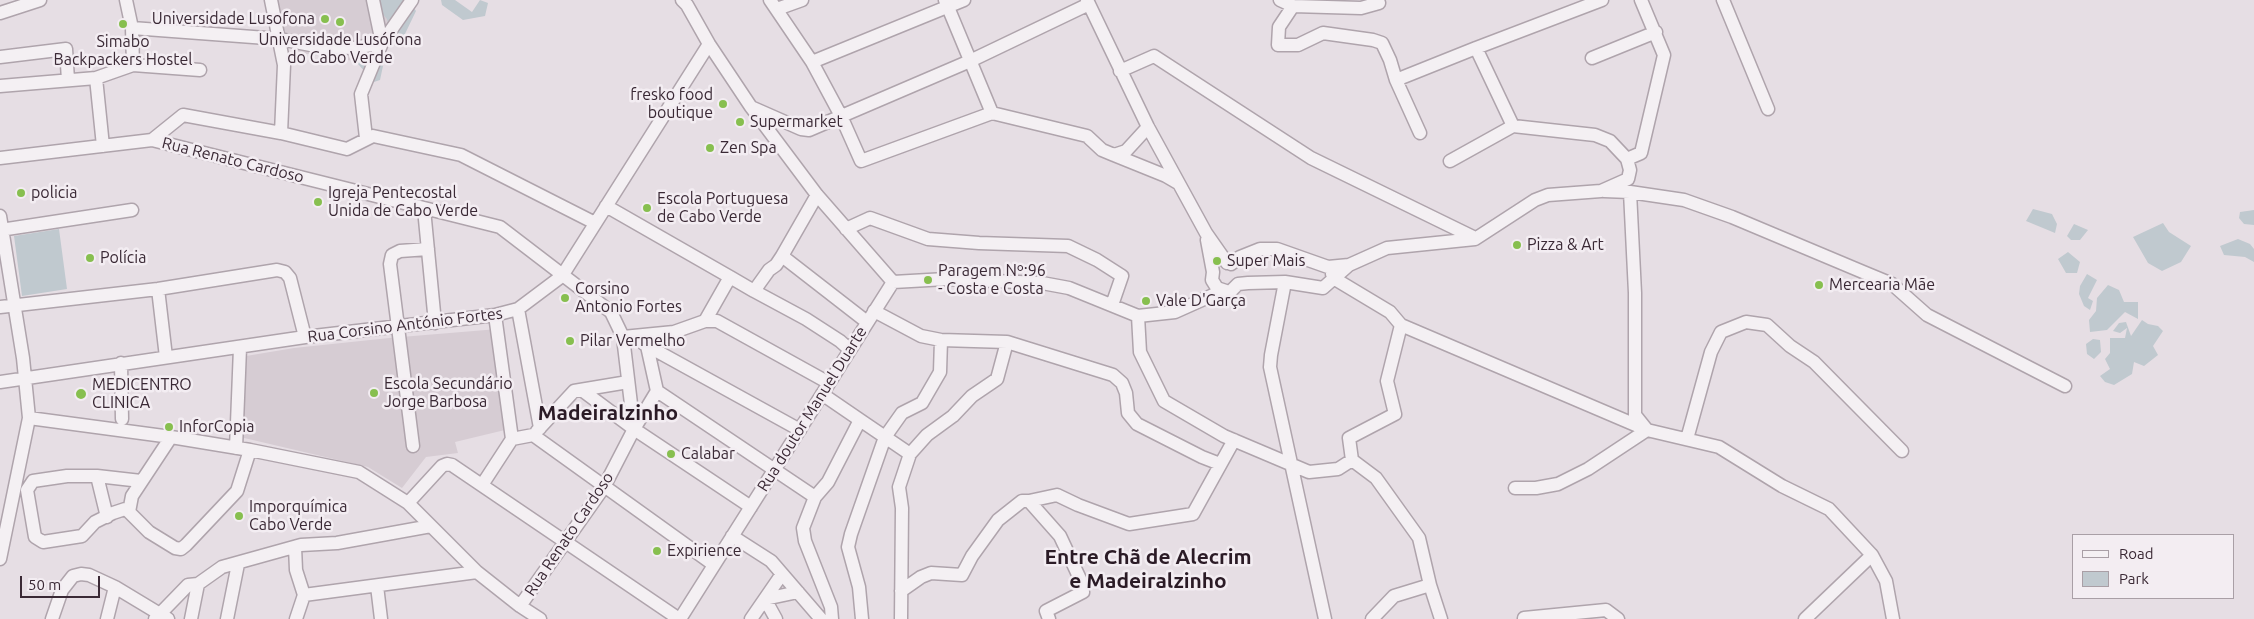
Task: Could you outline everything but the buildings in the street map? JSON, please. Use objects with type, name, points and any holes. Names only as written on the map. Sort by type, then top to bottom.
[{"type":"street","points":[[0,13],[40,0]]},
{"type":"street","points":[[126,0],[132,28],[134,66]]},
{"type":"street","points":[[271,0],[284,65],[281,133]]},
{"type":"street","points":[[373,0],[382,44]]},
{"type":"street","points":[[366,138],[361,94],[382,44],[412,0]]},
{"type":"street","points":[[682,0],[751,107],[817,195],[893,282],[946,279],[1042,282],[1069,288],[1138,316],[1175,312],[1190,304],[1235,288],[1238,284],[1240,275],[1238,270],[1229,263],[1206,233],[1178,183],[1148,127],[1088,2],[970,61],[809,130],[801,129],[751,107]]},
{"type":"street","points":[[802,0],[773,4],[812,62],[841,116],[861,161],[992,113],[1088,136],[1102,150],[1166,176],[1178,183]]},
{"type":"street","points":[[812,62],[947,3],[964,0]]},
{"type":"street","points":[[1280,0],[1293,6],[1361,8],[1381,1]]},
{"type":"street","points":[[1396,80],[1575,5],[1602,0]]},
{"type":"street","points":[[1627,159],[1641,153],[1664,55],[1641,0]]},
{"type":"street","points":[[1723,0],[1768,109]]},
{"type":"street","points":[[947,3],[992,113]]},
{"type":"street","points":[[1293,6],[1279,27],[1278,45],[1298,45],[1323,33],[1373,40],[1382,44],[1420,133]]},
{"type":"street","points":[[132,28],[280,39],[321,47],[354,48],[382,44]]},
{"type":"street","points":[[1592,58],[1656,32]]},
{"type":"street","name":"Rua Corsino António Fortes","points":[[0,382],[305,338],[495,315],[518,309],[562,276],[709,44]]},
{"type":"street","points":[[1476,48],[1513,126]]},
{"type":"street","points":[[0,57],[66,49],[68,80]]},
{"type":"street","points":[[1120,70],[1154,56],[1311,158],[1475,239]]},
{"type":"street","points":[[0,86],[96,78],[134,66],[200,70]]},
{"type":"street","points":[[96,78],[103,146]]},
{"type":"street","points":[[152,140],[183,115],[281,133],[347,149],[373,136],[460,155],[595,223]]},
{"type":"street","points":[[1450,161],[1513,126],[1595,135],[1610,141],[1627,159],[1630,170],[1628,180],[1601,191]]},
{"type":"street","points":[[1114,156],[1126,151],[1148,127]]},
{"type":"street","name":"Rua Renato Cardoso","points":[[0,158],[152,140],[500,227],[611,312],[626,337],[628,382],[634,430],[604,487],[520,606]]},
{"type":"street","points":[[1190,304],[1218,265],[1229,263],[1260,249],[1277,249],[1328,268],[1349,265],[1387,248],[1475,239],[1535,200],[1548,195],[1601,191],[1630,192],[1684,200],[1732,217],[1892,284],[1927,316],[2065,386]]},
{"type":"street","points":[[1630,192],[1636,292],[1634,415],[1647,430]]},
{"type":"street","points":[[754,291],[769,270],[776,266],[817,195]]},
{"type":"street","points":[[606,206],[806,319],[840,341],[850,350]]},
{"type":"street","points":[[424,209],[435,323]]},
{"type":"street","points":[[0,559],[29,418],[26,378],[0,225],[132,210]]},
{"type":"street","points":[[846,229],[870,218],[928,239],[1068,246],[1097,260],[1122,276],[1112,305]]},
{"type":"street","points":[[1206,233],[1212,274],[1217,288],[1226,291]]},
{"type":"street","points":[[413,446],[390,264],[392,255],[400,251],[428,249]]},
{"type":"street","points":[[782,256],[871,316],[921,336],[941,340],[1007,342],[1113,375],[1122,383],[1126,393],[1128,413],[1137,424],[1202,457],[1220,464]]},
{"type":"street","points":[[1238,284],[1285,282],[1323,288],[1349,265]]},
{"type":"street","points":[[1328,268],[1335,279],[1390,312],[1401,325],[1647,430],[1719,447],[1782,486],[1830,509],[1872,555],[1886,581],[1893,619]]},
{"type":"street","points":[[0,307],[158,288],[277,270],[285,272],[290,278],[305,338]]},
{"type":"street","points":[[705,321],[730,277]]},
{"type":"street","name":"Rua doutor Manuel Duarte","points":[[680,619],[893,282]]},
{"type":"street","points":[[1285,282],[1270,367],[1324,619]]},
{"type":"street","points":[[158,288],[166,357]]},
{"type":"street","points":[[518,309],[536,431],[604,487],[714,565]]},
{"type":"street","points":[[495,315],[512,439]]},
{"type":"street","points":[[1138,316],[1140,352],[1164,401],[1234,440],[1309,472],[1338,469],[1352,460]]},
{"type":"street","points":[[626,337],[674,332],[705,321],[717,321],[825,389],[860,420],[910,454]]},
{"type":"street","points":[[1687,440],[1711,352],[1721,332],[1746,322],[1767,325],[1790,346],[1814,362],[1902,451]]},
{"type":"street","points":[[1401,325],[1387,381],[1395,414],[1349,438],[1352,460],[1376,478],[1419,538],[1440,619]]},
{"type":"street","points":[[626,337],[647,346],[800,430]]},
{"type":"street","points":[[862,619],[859,587],[848,547],[850,534],[885,437],[902,413],[922,403],[941,368],[941,340]]},
{"type":"street","points":[[901,619],[902,508],[899,487],[910,454],[927,435],[953,416],[972,396],[997,378],[1007,342]]},
{"type":"street","points":[[634,430],[657,391],[647,346]]},
{"type":"street","points":[[236,448],[240,348]]},
{"type":"street","points":[[122,363],[122,419]]},
{"type":"street","points":[[482,485],[512,439],[536,431],[567,396],[574,391],[628,382]]},
{"type":"street","points":[[583,391],[634,430],[751,507]]},
{"type":"street","points":[[657,391],[816,497]]},
{"type":"street","points":[[29,418],[171,437],[250,450],[359,472],[408,503],[477,572],[520,606],[540,619]]},
{"type":"street","points":[[832,619],[831,607],[803,528],[816,497],[828,482],[860,420]]},
{"type":"street","points":[[1515,488],[1536,488],[1558,484],[1588,469],[1647,430]]},
{"type":"street","points":[[130,512],[132,496],[171,437]]},
{"type":"street","points":[[901,591],[921,577],[931,574],[962,575],[972,556],[998,520],[1022,501],[1056,495],[1129,524],[1193,514],[1234,440]]},
{"type":"street","points":[[141,481],[97,476],[67,476],[33,481],[27,490],[35,537],[43,542],[82,536],[95,522],[125,509],[150,532],[175,548],[181,549],[237,492],[250,450]]},
{"type":"street","points":[[408,503],[442,466],[447,464],[482,485],[565,543],[680,619]]},
{"type":"street","points":[[97,476],[107,517]]},
{"type":"street","points":[[1030,501],[1060,536],[1081,581],[1083,592],[1046,611],[1050,619]]},
{"type":"street","points":[[0,531],[9,518]]},
{"type":"street","points":[[52,619],[62,590],[73,576],[81,574],[89,575],[114,587],[161,617],[188,585],[198,584],[222,567],[295,547],[338,543],[431,526]]},
{"type":"street","points":[[732,536],[771,561],[822,619]]},
{"type":"street","points":[[295,547],[296,570],[304,594],[296,619]]},
{"type":"street","points":[[1805,619],[1872,555]]},
{"type":"street","points":[[228,619],[238,564]]},
{"type":"street","points":[[304,594],[477,572]]},
{"type":"street","points":[[751,619],[782,574]]},
{"type":"street","points":[[191,619],[198,584]]},
{"type":"street","points":[[377,586],[381,619]]},
{"type":"street","points":[[1372,619],[1394,596],[1430,586]]},
{"type":"street","points":[[107,619],[114,587]]},
{"type":"street","points":[[765,599],[798,592]]},
{"type":"street","points":[[765,599],[776,619]]},
{"type":"street","points":[[1524,618],[1606,610],[1618,619]]},
{"type":"shaded area","name":"Universidade Lusófona do Cabo Verde","points":[[277,0],[411,0],[378,51],[354,61],[301,53],[287,43]]},
{"type":"shaded area","name":"Escola Secundário Jorge Barbosa","points":[[498,329],[509,429],[455,442],[458,453],[426,457],[402,488],[368,467],[240,437],[246,356],[294,348]]},
{"type":"green space","points":[[377,0],[409,0],[416,11],[404,36],[389,29],[387,19],[379,10]]},
{"type":"green space","points":[[441,0],[455,0],[472,12],[480,0],[488,3],[485,16],[463,20],[442,5]]},
{"type":"green space","points":[[364,50],[383,66],[380,80],[374,82],[358,64]]},
{"type":"green space","points":[[2033,209],[2052,214],[2057,224],[2055,233],[2026,221]]},
{"type":"green space","points":[[2254,210],[2254,225],[2244,224],[2239,218],[2240,212]]},
{"type":"green space","points":[[2163,223],[2169,232],[2191,246],[2181,262],[2162,271],[2148,263],[2133,237]]},
{"type":"green space","points":[[2074,224],[2088,230],[2080,240],[2071,240],[2067,236]]},
{"type":"green space","points":[[59,229],[67,289],[22,296],[14,236]]},
{"type":"green space","points":[[2238,239],[2250,244],[2254,249],[2254,262],[2245,257],[2224,255],[2220,246]]},
{"type":"green space","points":[[2068,252],[2080,262],[2077,273],[2066,273],[2058,259]]},
{"type":"green space","points":[[2087,274],[2097,280],[2088,298],[2093,301],[2090,310],[2084,306],[2079,294],[2080,286]]},
{"type":"green space","points":[[2108,285],[2119,290],[2124,302],[2138,302],[2138,319],[2125,312],[2107,330],[2090,332],[2089,320],[2096,311],[2097,298]]},
{"type":"green space","points":[[2142,320],[2148,324],[2158,326],[2163,331],[2153,346],[2158,355],[2144,366],[2134,362],[2132,374],[2114,385],[2105,382],[2100,376],[2110,369],[2105,359],[2110,353],[2110,338],[2125,338],[2127,328],[2120,333],[2113,331],[2119,323],[2126,322],[2131,336]]},
{"type":"green space","points":[[2093,339],[2100,340],[2101,352],[2094,359],[2087,354],[2086,344]]},
{"type":"place","name":"Universidade Lusofona","points":[[325,19]]},
{"type":"place","name":"Universidade Lusófona do Cabo Verde","points":[[340,22]]},
{"type":"place","name":"Simabo Backpackers Hostel","points":[[123,24]]},
{"type":"place","name":"fresko food boutique","points":[[723,104]]},
{"type":"place","name":"Supermarket","points":[[740,122]]},
{"type":"place","name":"Zen Spa","points":[[710,148]]},
{"type":"place","name":"policia","points":[[21,193]]},
{"type":"place","name":"Igreja Pentecostal Unida de Cabo Verde","points":[[318,202]]},
{"type":"place","name":"Escola Portuguesa de Cabo Verde","points":[[647,208]]},
{"type":"place","name":"Pizza & Art","points":[[1517,245]]},
{"type":"place","name":"Polícia","points":[[90,258]]},
{"type":"place","name":"Super Mais","points":[[1217,261]]},
{"type":"place","name":"Paragem Nº:96 - Costa e Costa","points":[[928,280]]},
{"type":"place","name":"Mercearia Mãe","points":[[1819,285]]},
{"type":"place","name":"Corsino Antonio Fortes","points":[[565,298]]},
{"type":"place","name":"Vale D'Garça","points":[[1146,301]]},
{"type":"place","name":"Pilar Vermelho","points":[[570,341]]},
{"type":"place","name":"Escola Secundário Jorge Barbosa","points":[[374,393]]},
{"type":"place","name":"MEDICENTRO CLINICA","points":[[81,394]]},
{"type":"place","name":"InforCopia","points":[[169,427]]},
{"type":"place","name":"Calabar","points":[[671,454]]},
{"type":"place","name":"Imporquímica Cabo Verde","points":[[239,516]]},
{"type":"place","name":"Expirience","points":[[657,551]]},
{"type":"district","name":"Madeiralzinho","points":[[608,413]]},
{"type":"district","name":"Entre Chã de Alecrim e Madeiralzinho","points":[[1148,569]]}]
